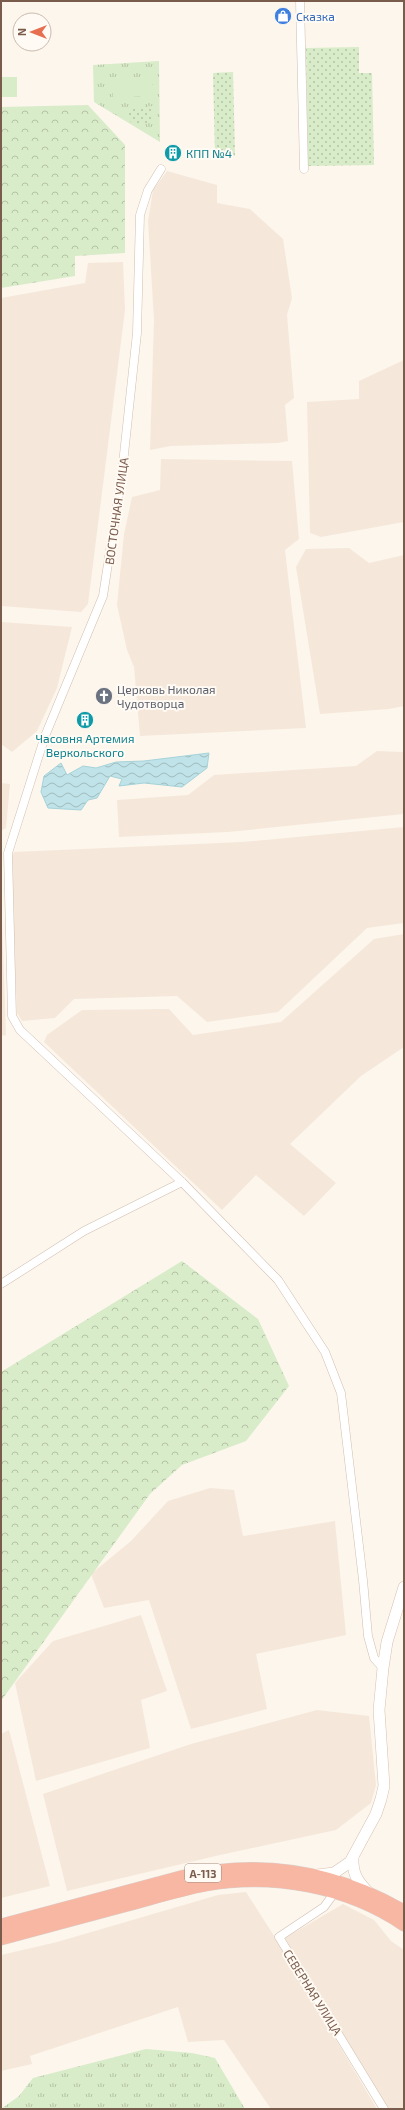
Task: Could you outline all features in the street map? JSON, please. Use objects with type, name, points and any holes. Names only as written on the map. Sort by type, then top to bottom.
[{"type":"highway","name":"А-113","points":[[1,1926],[208,1872],[256,1869],[314,1875],[370,1894],[404,1912]]},
{"type":"highway","name":"А-113","points":[[1,1938],[207,1884],[236,1880],[273,1881],[312,1886],[335,1892],[380,1910],[404,1924]]},
{"type":"street","points":[[300,1],[304,169]]},
{"type":"street","name":"ВОСТОЧНАЯ УЛИЦА","points":[[161,169],[148,190],[140,215],[137,333],[122,473],[103,596],[45,736],[8,853],[12,1016],[20,1030],[182,1182],[278,1280],[325,1352],[340,1394],[363,1573],[368,1636],[374,1658],[383,1668]]},
{"type":"street","points":[[1,1284],[84,1231],[182,1182]]},
{"type":"street","points":[[314,1875],[334,1873],[347,1864],[353,1857],[376,1814],[384,1786],[379,1710],[383,1668],[387,1642],[404,1587]]},
{"type":"street","points":[[353,1857],[353,1870],[355,1877],[370,1894]]},
{"type":"street","name":"СЕВЕРНАЯ УЛИЦА","points":[[335,1892],[324,1907],[279,1937],[384,2109]]},
{"type":"shaded area","points":[[167,171],[217,185],[217,203],[250,209],[283,239],[292,298],[287,315],[294,398],[285,405],[288,441],[278,443],[171,446],[150,450],[154,320],[148,221],[153,190]]},
{"type":"shaded area","points":[[123,262],[125,310],[88,604],[81,612],[1,606],[1,298],[85,283],[88,263]]},
{"type":"shaded area","points":[[404,360],[404,522],[321,537],[310,533],[307,402],[359,399],[359,381]]},
{"type":"shaded area","points":[[161,459],[292,461],[299,539],[285,550],[306,728],[140,736],[134,667],[127,650],[117,605],[124,534],[132,497],[160,490]]},
{"type":"shaded area","points":[[349,548],[369,563],[404,555],[404,706],[389,709],[320,714],[296,567],[306,549]]},
{"type":"shaded area","points":[[1,622],[72,627],[57,688],[37,731],[12,752],[1,744]]},
{"type":"shaded area","points":[[377,751],[404,752],[404,814],[228,832],[119,837],[117,800],[188,795],[214,775],[356,766]]},
{"type":"shaded area","points":[[1,783],[10,784],[6,828],[1,831]]},
{"type":"shaded area","points":[[404,827],[404,923],[367,928],[278,1012],[207,1022],[177,996],[74,999],[55,1018],[22,1021],[17,1013],[10,863],[14,852],[242,842]]},
{"type":"shaded area","points":[[1,889],[6,1035],[1,1036]]},
{"type":"shaded area","points":[[404,934],[404,1047],[361,1076],[290,1144],[336,1183],[304,1216],[256,1175],[222,1210],[44,1042],[47,1035],[82,1010],[169,1009],[193,1035],[281,1022],[374,939]]},
{"type":"shaded area","points":[[210,1488],[234,1490],[243,1536],[335,1521],[346,1635],[256,1654],[267,1709],[191,1729],[149,1600],[104,1608],[91,1574],[131,1541],[168,1501]]},
{"type":"shaded area","points":[[141,1615],[167,1691],[141,1700],[150,1748],[36,1781],[15,1683],[53,1641]]},
{"type":"shaded area","points":[[317,1710],[369,1716],[376,1785],[371,1803],[336,1830],[220,1855],[67,1891],[43,1794],[191,1744]]},
{"type":"shaded area","points":[[9,1730],[50,1886],[1,1898],[1,1734]]},
{"type":"shaded area","points":[[246,1892],[278,1942],[377,2109],[271,2109],[224,2040],[188,2042],[178,2007],[30,2056],[32,2064],[1,2071],[1,1955],[57,1942],[218,1895]]},
{"type":"shaded area","points":[[343,1904],[374,1920],[391,1941],[404,1950],[404,2109],[388,2109],[285,1938]]},
{"type":"green space","points":[[359,47],[359,73],[372,73],[374,165],[308,166],[306,48]]},
{"type":"green space","points":[[159,61],[160,142],[94,102],[93,65]]},
{"type":"green space","points":[[233,72],[235,156],[215,156],[213,73]]},
{"type":"green space","points":[[1,77],[17,77],[17,97],[1,97]]},
{"type":"green space","points":[[113,81],[152,81],[152,96],[113,97]]},
{"type":"green space","points":[[88,105],[125,145],[125,253],[75,256],[75,276],[1,288],[1,107]]},
{"type":"green space","points":[[152,106],[152,123],[134,124],[127,119],[127,108]]},
{"type":"green space","points":[[182,1261],[258,1319],[289,1386],[246,1441],[182,1465],[150,1494],[1,1701],[1,1372]]},
{"type":"green space","points":[[146,2049],[192,2053],[215,2058],[245,2109],[1,2109],[19,2096],[33,2078]]},
{"type":"water","points":[[209,753],[207,768],[182,787],[144,783],[119,786],[122,779],[110,776],[97,798],[88,800],[81,810],[48,808],[41,792],[44,776],[61,763],[67,775],[83,766],[96,768],[116,762],[144,761]]},
{"type":"place","name":"Сказка","points":[[283,16]]},
{"type":"place","name":"КПП №4","points":[[173,153]]},
{"type":"place","name":"Церковь Николая Чудотворца","points":[[104,696]]},
{"type":"place","name":"Часовня Артемия Веркольского","points":[[85,720]]}]
